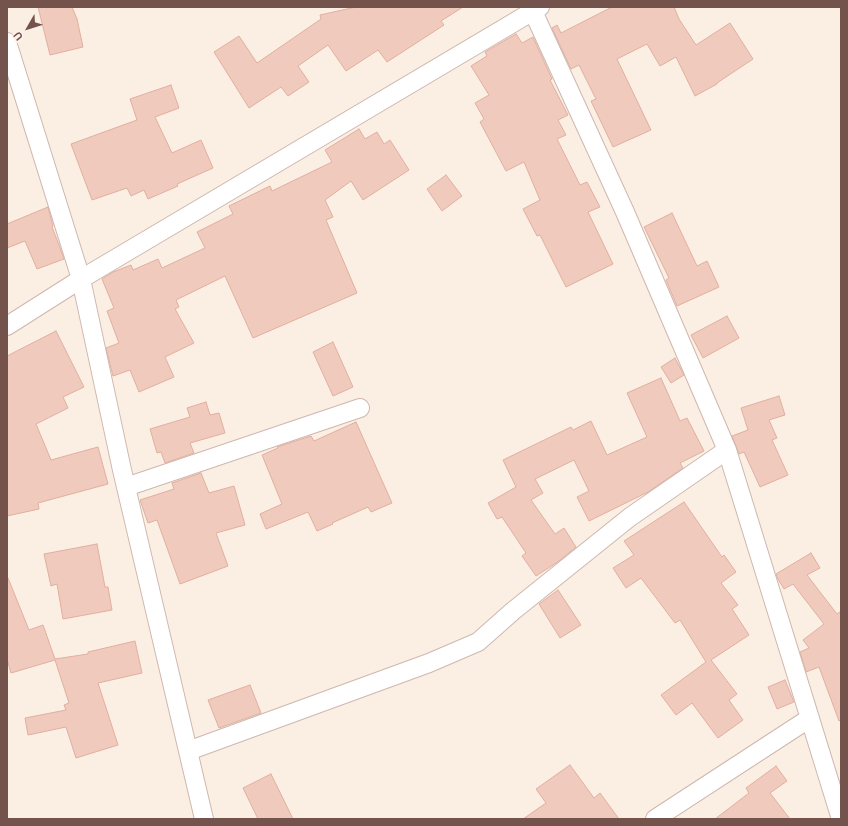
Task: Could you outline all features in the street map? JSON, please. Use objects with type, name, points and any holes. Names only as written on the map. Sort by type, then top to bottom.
[{"type":"street","points":[[7,326],[81,279],[534,8],[625,212],[727,450],[841,819]]},
{"type":"street","points":[[7,42],[81,279],[126,487],[204,819]]},
{"type":"street","points":[[126,487],[360,408]]},
{"type":"street","points":[[188,751],[429,663],[478,642],[513,611],[630,517],[727,450]]},
{"type":"street","points":[[655,819],[810,718]]},
{"type":"building","points":[[38,7],[72,7],[77,19],[83,47],[50,55]]},
{"type":"building","points":[[356,7],[463,7],[441,21],[444,25],[387,62],[378,50],[346,71],[328,45],[298,66],[309,82],[288,96],[281,87],[249,108],[214,52],[239,36],[257,63],[321,19],[320,15]]},
{"type":"building","points":[[612,7],[674,7],[679,19],[696,45],[730,23],[753,59],[717,84],[695,96],[676,57],[660,66],[647,44],[617,59],[651,130],[613,147],[591,101],[596,99],[579,65],[571,69],[552,28],[557,25],[561,33]]},
{"type":"building","points":[[516,34],[522,43],[533,37],[552,79],[550,80],[568,115],[558,120],[566,135],[557,139],[580,185],[587,182],[600,207],[588,212],[613,264],[566,287],[540,235],[537,236],[523,209],[540,200],[524,162],[506,171],[480,122],[484,119],[475,103],[489,95],[471,66],[487,56],[485,52]]},
{"type":"building","points":[[171,85],[179,108],[155,117],[172,153],[201,140],[213,168],[148,199],[144,190],[131,196],[127,188],[92,200],[71,144],[137,120],[130,99]]},
{"type":"building","points":[[359,129],[365,139],[377,132],[384,144],[390,140],[409,170],[363,200],[351,181],[325,200],[333,217],[326,220],[357,293],[253,338],[225,276],[176,300],[179,307],[175,309],[194,343],[165,357],[174,377],[139,392],[130,370],[113,376],[106,348],[119,343],[107,311],[114,308],[102,279],[113,272],[131,265],[133,270],[158,259],[162,268],[205,248],[197,232],[233,214],[229,206],[270,186],[272,191],[332,162],[325,150]]},
{"type":"building","points":[[446,175],[462,196],[442,211],[427,189]]},
{"type":"building","points":[[48,207],[52,227],[64,259],[37,269],[25,241],[7,248],[7,224]]},
{"type":"building","points":[[672,213],[697,266],[707,261],[719,287],[677,306],[666,280],[669,278],[644,227]]},
{"type":"building","points":[[727,316],[739,338],[703,358],[691,335]]},
{"type":"building","points":[[56,331],[84,387],[63,397],[68,408],[36,424],[51,460],[98,447],[108,484],[38,503],[39,509],[7,516],[7,356]]},
{"type":"building","points":[[333,342],[353,387],[333,396],[313,352]]},
{"type":"building","points":[[675,358],[684,375],[671,383],[661,367]]},
{"type":"building","points":[[661,378],[680,421],[687,418],[704,451],[680,463],[683,468],[648,492],[589,521],[577,497],[589,491],[574,460],[535,479],[543,493],[531,500],[555,534],[564,528],[576,547],[559,561],[536,576],[522,556],[526,553],[502,517],[497,519],[488,503],[516,487],[503,460],[571,427],[573,430],[591,421],[607,455],[647,437],[627,393]]},
{"type":"building","points":[[779,396],[785,415],[769,420],[777,438],[772,440],[788,475],[760,487],[744,452],[739,454],[732,436],[748,430],[741,408]]},
{"type":"building","points":[[206,402],[210,415],[219,413],[225,433],[190,443],[194,453],[165,463],[161,452],[157,453],[150,429],[190,417],[187,408]]},
{"type":"building","points":[[356,422],[392,503],[371,512],[368,507],[317,531],[308,512],[266,529],[260,514],[282,504],[262,455],[278,448],[277,447],[311,436],[314,441]]},
{"type":"building","points":[[201,473],[209,493],[234,486],[245,525],[216,533],[228,566],[180,584],[157,520],[148,523],[140,500],[174,489],[172,483]]},
{"type":"building","points":[[684,502],[722,557],[724,555],[736,572],[721,583],[738,605],[732,609],[749,635],[711,660],[737,694],[729,700],[743,720],[718,738],[692,703],[676,715],[661,695],[706,662],[680,620],[675,623],[641,578],[626,588],[613,568],[634,555],[624,541]]},
{"type":"building","points":[[97,544],[105,587],[108,587],[112,610],[63,619],[57,584],[51,586],[44,554]]},
{"type":"building","points":[[811,553],[820,568],[807,575],[837,614],[841,611],[841,720],[839,721],[819,667],[806,672],[800,652],[809,648],[803,640],[824,624],[793,584],[784,589],[776,574]]},
{"type":"building","points":[[7,578],[29,630],[43,625],[55,659],[88,654],[88,652],[135,641],[142,673],[98,683],[118,745],[76,758],[66,727],[28,735],[25,718],[66,710],[64,705],[69,703],[55,660],[11,673],[7,659]]},
{"type":"building","points":[[558,590],[581,625],[560,638],[539,604]]},
{"type":"building","points":[[785,680],[794,702],[777,709],[768,687]]},
{"type":"building","points":[[250,685],[261,713],[219,728],[208,700]]},
{"type":"building","points":[[570,765],[594,798],[600,793],[619,819],[523,819],[546,803],[536,789]]},
{"type":"building","points":[[776,766],[787,781],[770,793],[790,819],[715,819],[749,793],[746,788]]},
{"type":"building","points":[[271,774],[293,819],[258,819],[243,788]]}]
